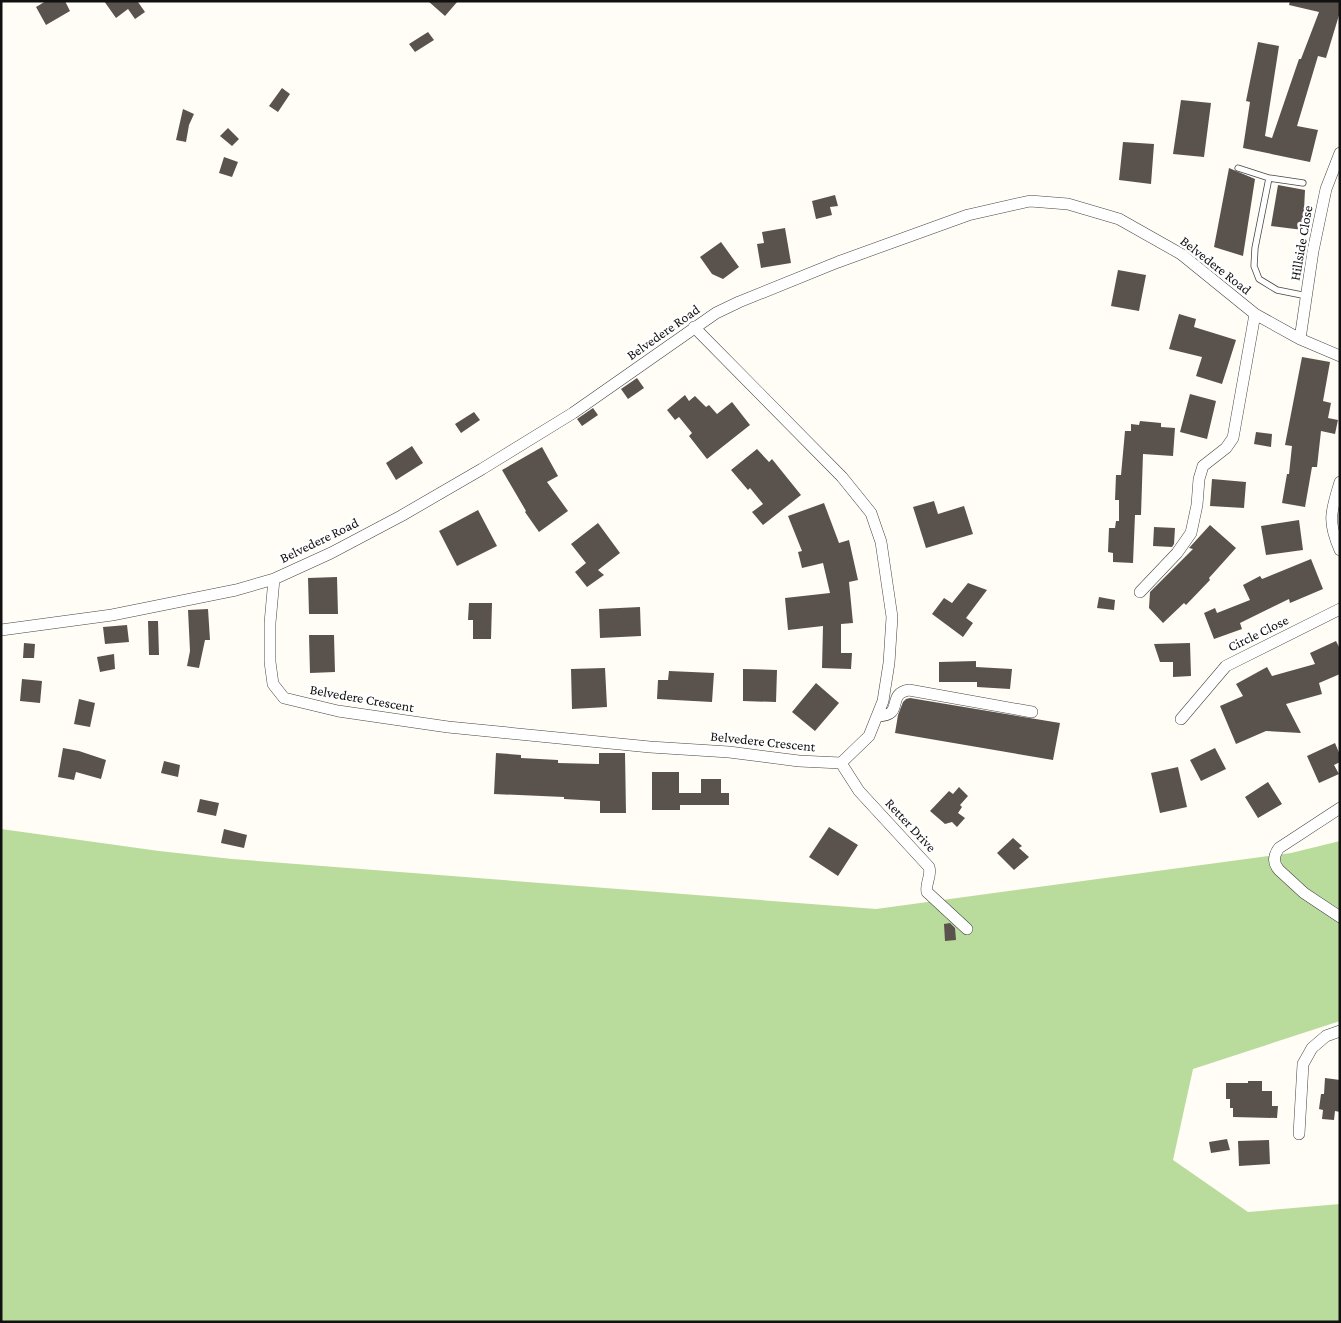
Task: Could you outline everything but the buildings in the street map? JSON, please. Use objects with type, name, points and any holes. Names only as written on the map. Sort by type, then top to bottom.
[{"type":"street","name":"Hillside Close","points":[[1300,339],[1313,251],[1326,189],[1340,153]]},
{"type":"street","name":"Belvedere Road","points":[[1,630],[112,615],[236,590],[274,579],[339,549],[482,469],[573,413],[716,313],[838,262],[968,215],[1030,201],[1068,204],[1119,218],[1181,254],[1255,314],[1300,339],[1340,356]]},
{"type":"street","points":[[1140,592],[1177,552],[1191,532],[1197,505],[1199,479],[1203,466],[1226,448],[1233,438],[1255,314]]},
{"type":"street","points":[[694,327],[842,477],[871,513],[881,542],[892,617],[889,663],[883,701],[869,736],[841,763]]},
{"type":"street","points":[[1340,482],[1330,520],[1340,550]]},
{"type":"street","name":"Belvedere Crescent","points":[[274,579],[270,623],[270,662],[273,684],[284,698],[338,711],[448,727],[650,747],[729,752],[800,761],[841,763]]},
{"type":"street","name":"Circle Close","points":[[1181,719],[1226,666],[1340,609]]},
{"type":"street","points":[[877,716],[887,716],[892,713],[897,695],[909,690],[1032,712]]},
{"type":"street","name":"Retter Drive","points":[[841,763],[859,791],[929,867],[931,872],[926,887],[927,892],[967,929]]},
{"type":"street","points":[[1340,808],[1279,848],[1274,857],[1276,867],[1279,870],[1304,893],[1340,918]]},
{"type":"street","points":[[1299,1134],[1303,1064],[1312,1048],[1326,1036],[1340,1031]]},
{"type":"lane","points":[[1238,168],[1269,178],[1303,183]]},
{"type":"lane","points":[[1269,178],[1255,248],[1254,266],[1259,279],[1277,290],[1307,296]]},
{"type":"green space","points":[[1,829],[232,859],[876,909],[1291,853],[1340,841],[1340,1021],[1193,1069],[1173,1160],[1248,1212],[1340,1204],[1340,1322],[1,1322]]}]
